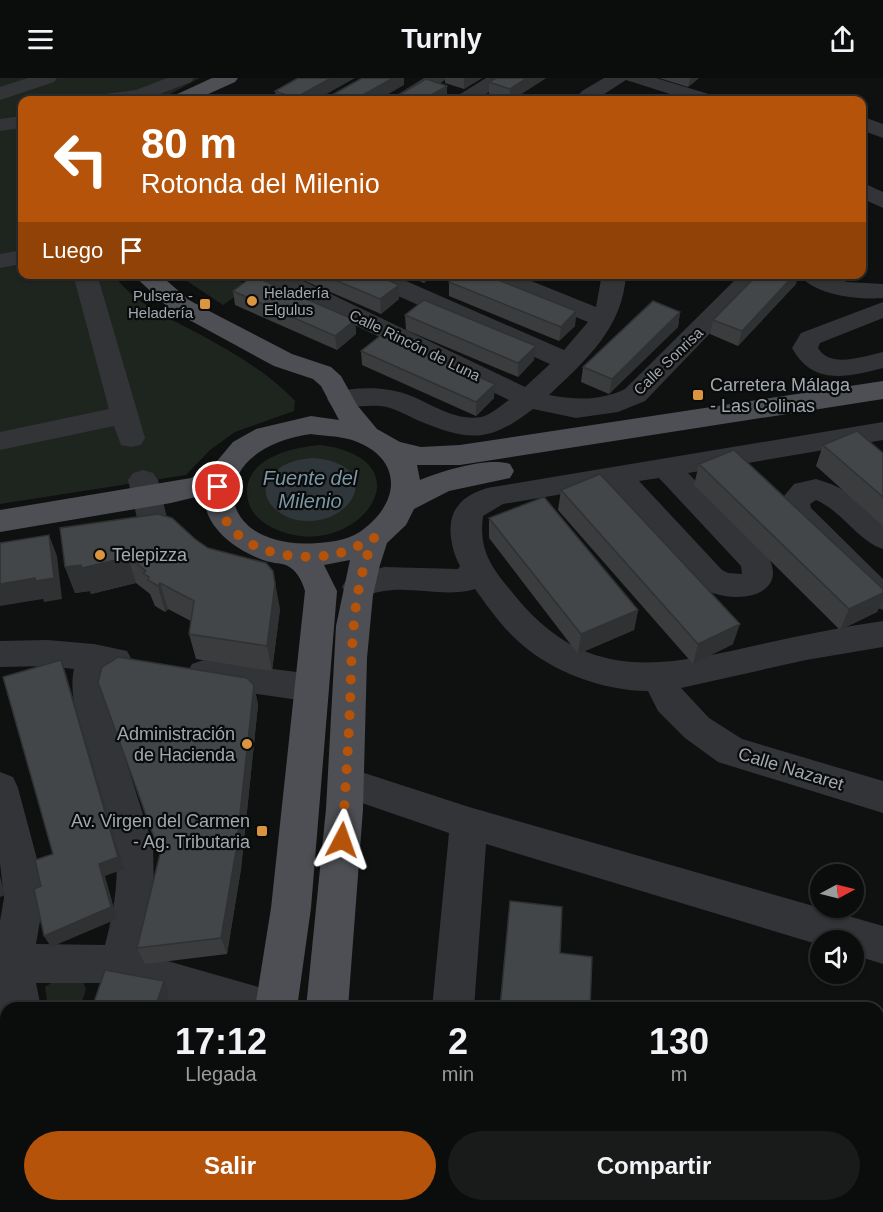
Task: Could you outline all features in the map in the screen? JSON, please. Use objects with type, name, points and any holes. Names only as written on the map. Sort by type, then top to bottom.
[{"type":"main road","points":[[189,96],[228,78]]},
{"type":"main road","points":[[150,279],[180,305],[283,360],[322,373],[332,382],[353,420],[365,433],[392,450],[402,461],[407,474],[409,487],[406,501],[394,521],[372,543],[358,587],[352,653],[346,782],[328,1002]]},
{"type":"main road","points":[[283,360],[311,393],[314,407],[308,419],[292,428],[257,440],[231,461],[218,487],[221,514],[230,528],[249,542],[275,553],[295,556],[337,553],[372,543]]},
{"type":"main road","points":[[392,450],[421,457],[460,455],[883,390]]},
{"type":"main road","points":[[406,501],[418,492],[459,478],[883,410]]},
{"type":"main road","points":[[292,428],[329,425],[365,433]]},
{"type":"main road","points":[[0,521],[148,498],[200,486],[223,473]]},
{"type":"main road","points":[[0,545],[148,498],[184,512],[203,511],[221,514]]},
{"type":"main road","points":[[277,1002],[291,908],[321,591],[316,574],[309,565],[295,556]]},
{"type":"street","points":[[0,94],[46,78]]},
{"type":"street","points":[[102,96],[139,96],[184,78]]},
{"type":"street","points":[[409,96],[438,78]]},
{"type":"street","points":[[471,96],[500,78]]},
{"type":"street","points":[[574,93],[589,95],[618,78]]},
{"type":"street","points":[[635,78],[695,96]]},
{"type":"street","points":[[0,125],[18,123]]},
{"type":"street","points":[[866,124],[883,132]]},
{"type":"street","points":[[866,192],[883,201]]},
{"type":"street","points":[[0,261],[18,258]]},
{"type":"street","points":[[0,441],[127,426],[86,279]]},
{"type":"street","name":"Calle Rincón de Luna","points":[[279,279],[528,399]]},
{"type":"street","points":[[380,279],[566,361]]},
{"type":"street","points":[[504,279],[603,319]]},
{"type":"street","points":[[341,399],[377,397],[395,400],[455,426],[476,427],[496,422],[528,399],[594,333],[603,319],[614,279]]},
{"type":"street","name":"Calle Sonrisa","points":[[528,399],[576,409],[618,403],[635,395],[750,279]]},
{"type":"street","points":[[822,279],[839,287],[868,292],[883,291]]},
{"type":"street","points":[[839,287],[845,299],[874,313]]},
{"type":"street","points":[[874,313],[810,339],[805,348],[807,354],[819,364],[838,369],[883,360]]},
{"type":"street","points":[[879,443],[854,436],[497,495],[481,502],[469,512],[465,540],[473,563],[531,634],[558,652],[590,667],[623,675],[657,678],[819,644],[883,634]]},
{"type":"street","points":[[617,475],[711,578],[735,587],[750,584],[755,580],[758,568],[756,562],[665,467]]},
{"type":"street","points":[[883,538],[842,500],[828,492],[811,490],[804,492],[795,501],[796,512],[883,598]]},
{"type":"street","points":[[372,543],[393,560],[438,570],[461,581],[468,579],[473,563]]},
{"type":"street","points":[[358,587],[384,579],[438,570]]},
{"type":"street","points":[[3,656],[47,652],[312,688]]},
{"type":"street","points":[[94,657],[89,678],[89,697],[134,846],[135,891],[129,929],[119,966]]},
{"type":"street","name":"Calle Nazaret","points":[[657,678],[670,701],[697,728],[731,751],[883,797]]},
{"type":"street","points":[[346,782],[469,823],[883,945]]},
{"type":"street","points":[[0,788],[22,874],[24,898],[12,984],[110,964],[242,1002]]},
{"type":"street","points":[[454,1002],[469,823]]},
{"type":"shaded area","points":[[0,78],[200,78],[166,96],[18,96],[18,279],[117,279],[142,302],[251,364],[295,401],[294,411],[235,432],[210,450],[186,475],[0,504]]},
{"type":"shaded area","points":[[184,279],[235,279],[251,286],[223,305]]},
{"type":"shaded area","points":[[321,445],[355,455],[373,470],[377,489],[369,508],[352,524],[329,534],[301,536],[271,527],[261,521],[254,513],[247,498],[249,480],[255,470],[274,456],[298,448]]},
{"type":"shaded area","points":[[83,982],[86,989],[82,1002],[47,1002],[45,987],[51,983]]},
{"type":"water","name":"Fuente del Milenio","points":[[313,458],[336,463],[350,472],[355,483],[354,495],[346,506],[333,515],[317,520],[297,520],[274,508],[266,495],[266,488],[275,472],[288,463]]},
{"type":"building","points":[[298,78],[331,78],[299,96],[289,96],[275,91]]},
{"type":"building","points":[[362,78],[393,78],[361,96],[330,96]]},
{"type":"building","points":[[496,78],[527,78],[510,89],[489,82]]},
{"type":"building","points":[[426,79],[447,86],[430,96],[397,96]]},
{"type":"building","points":[[249,279],[260,279],[355,320],[335,336],[233,291]]},
{"type":"building","points":[[333,279],[385,279],[399,285],[380,299]]},
{"type":"building","points":[[452,279],[496,279],[576,311],[561,327],[449,282]]},
{"type":"building","points":[[753,279],[790,279],[742,331],[713,320]]},
{"type":"building","points":[[424,300],[536,346],[518,363],[405,315]]},
{"type":"building","points":[[653,301],[680,312],[612,379],[583,367]]},
{"type":"building","points":[[381,335],[495,384],[476,402],[361,351]]},
{"type":"building","points":[[857,431],[883,453],[883,497],[823,445]]},
{"type":"building","points":[[734,450],[883,589],[883,593],[849,609],[699,464]]},
{"type":"building","points":[[600,474],[740,624],[698,644],[561,490]]},
{"type":"building","points":[[544,497],[638,610],[581,634],[489,518]]},
{"type":"building","points":[[158,514],[172,518],[208,548],[266,563],[273,571],[275,584],[267,646],[189,634],[194,601],[160,583],[158,586],[148,580],[149,577],[143,573],[146,571],[128,557],[82,568],[81,565],[65,567],[60,528]]},
{"type":"building","points":[[49,535],[54,578],[36,581],[35,578],[0,584],[0,543]]},
{"type":"building","points":[[118,657],[247,678],[254,685],[236,851],[221,938],[137,948],[160,854],[98,682],[102,667]]},
{"type":"building","points":[[61,660],[118,857],[99,864],[111,907],[44,936],[34,889],[41,886],[35,860],[53,854],[3,677]]},
{"type":"building","points":[[510,901],[562,907],[560,953],[592,957],[590,1002],[501,1002]]},
{"type":"building","points":[[105,970],[164,981],[157,1002],[94,1002]]},
{"type":"place","name":"Heladería Elgulus","points":[[252,301]]},
{"type":"place","name":"Pulsera - Heladería","points":[[205,304]]},
{"type":"place","name":"Carretera Málaga - Las Colinas","points":[[698,395]]},
{"type":"place","name":"Telepizza","points":[[100,555]]},
{"type":"place","name":"Administración de Hacienda","points":[[247,744]]},
{"type":"place","name":"Av. Virgen del Carmen - Ag. Tributaria","points":[[262,831]]},
{"type":"route","points":[[218,487],[221,514],[230,528],[241,538],[257,547],[275,553],[317,556],[337,553],[357,547],[374,538],[358,587],[352,653],[342,840]]}]
